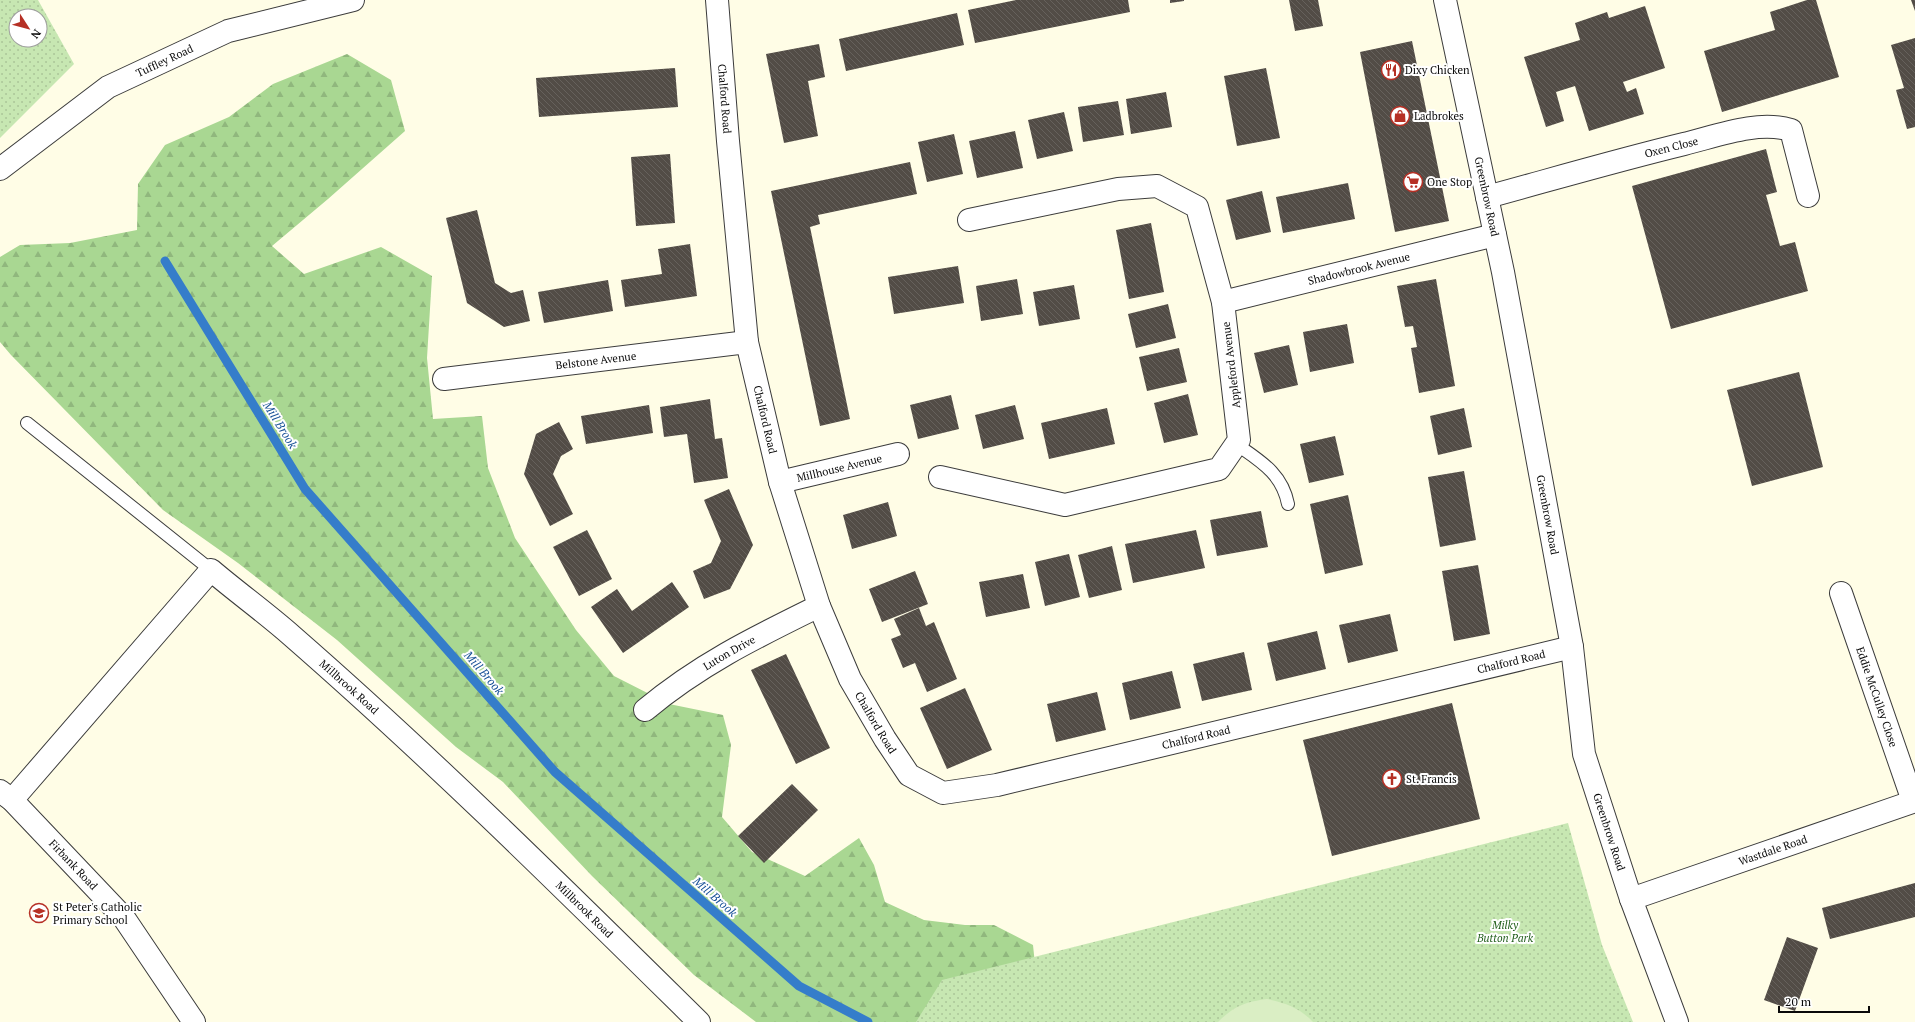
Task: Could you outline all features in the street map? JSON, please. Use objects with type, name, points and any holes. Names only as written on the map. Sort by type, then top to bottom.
[{"type":"street","name":"Tuffley Road","points":[[0,169],[108,87],[228,31],[353,0]]},
{"type":"street","name":"Chalford Road","points":[[717,0],[728,142],[748,342],[780,482],[819,606],[850,679],[885,739],[909,775],[944,793],[1005,783],[1572,647]]},
{"type":"street","name":"Greenbrow Road","points":[[1445,0],[1495,234],[1572,647],[1584,754],[1630,899],[1677,1022]]},
{"type":"street","name":"Oxen Close","points":[[1487,197],[1637,156],[1749,129],[1778,126],[1791,130],[1808,196]]},
{"type":"street","name":"Appleford Avenue","points":[[970,220],[1118,188],[1157,186],[1197,207],[1224,302],[1239,440],[1236,444]]},
{"type":"street","name":"Shadowbrook Avenue","points":[[1224,302],[1495,234]]},
{"type":"street","name":"Belstone Avenue","points":[[444,379],[748,342]]},
{"type":"street","points":[[940,477],[1065,505],[1219,469],[1236,444]]},
{"type":"street","name":"Millhouse Avenue","points":[[780,482],[898,454]]},
{"type":"street","points":[[6,795],[211,570]]},
{"type":"street","name":"Millbrook Road","points":[[211,570],[290,635],[387,722],[576,900],[700,1022]]},
{"type":"street","name":"Eddie McCulley Close","points":[[1841,593],[1914,801]]},
{"type":"street","name":"Luton Drive","points":[[645,710],[695,671],[754,637],[819,606]]},
{"type":"street","name":"Firbank Road","points":[[6,795],[124,918],[194,1022]]},
{"type":"street","name":"Wastdale Road","points":[[1630,899],[1914,801]]},
{"type":"lane","points":[[27,423],[211,570]]},
{"type":"lane","points":[[1236,444],[1268,467],[1276,475],[1286,490],[1288,504]]},
{"type":"green space","points":[[0,0],[38,0],[42,8],[8,8],[8,48],[48,48],[48,18],[74,64],[0,138]]},
{"type":"green space","points":[[347,54],[391,80],[405,131],[272,246],[304,274],[381,247],[432,276],[427,358],[433,419],[482,416],[488,468],[515,538],[576,630],[614,676],[669,704],[723,715],[731,745],[722,817],[752,852],[805,876],[859,838],[874,865],[885,902],[924,920],[965,925],[994,925],[1033,945],[1041,1022],[756,1022],[694,975],[592,876],[503,782],[456,747],[337,640],[238,563],[163,510],[0,342],[0,257],[20,245],[70,243],[137,230],[138,184],[165,145],[229,117],[273,84]]},
{"type":"green space","name":"Milky Button Park","points":[[1568,823],[1602,945],[1633,1022],[916,1022],[942,980]]},
{"type":"green space","points":[[1267,999],[1280,1002],[1298,1010],[1313,1022],[1218,1022],[1235,1008],[1246,1003]]},
{"type":"building","points":[[1016,0],[1128,0],[1130,12],[975,43],[968,10]]},
{"type":"building","points":[[1170,0],[1184,0],[1184,1],[1170,3]]},
{"type":"building","points":[[1289,0],[1318,0],[1323,26],[1295,31]]},
{"type":"building","points":[[1807,0],[1816,0],[1839,77],[1722,112],[1704,51],[1775,30],[1770,12]]},
{"type":"building","points":[[1911,0],[1915,0],[1915,11]]},
{"type":"building","points":[[1645,6],[1665,68],[1623,82],[1627,92],[1636,88],[1644,114],[1589,131],[1575,86],[1556,92],[1564,121],[1546,127],[1524,57],[1580,40],[1575,23],[1607,12],[1609,18]]},
{"type":"building","points":[[957,13],[964,45],[846,71],[839,39]]},
{"type":"building","points":[[1915,38],[1915,127],[1907,129],[1896,90],[1904,88],[1891,45]]},
{"type":"building","points":[[1412,41],[1449,221],[1395,232],[1360,52]]},
{"type":"building","points":[[819,44],[825,77],[808,81],[818,136],[784,143],[766,54]]},
{"type":"building","points":[[675,68],[678,107],[539,117],[536,78]]},
{"type":"building","points":[[1266,68],[1280,138],[1237,146],[1224,76]]},
{"type":"building","points":[[1166,92],[1172,127],[1131,134],[1126,99]]},
{"type":"building","points":[[1118,101],[1124,135],[1083,142],[1078,107]]},
{"type":"building","points":[[1064,112],[1073,151],[1037,159],[1028,120]]},
{"type":"building","points":[[1015,131],[1023,168],[977,178],[969,141]]},
{"type":"building","points":[[954,134],[963,174],[927,182],[918,142]]},
{"type":"building","points":[[1766,149],[1777,192],[1766,195],[1780,246],[1795,242],[1808,291],[1671,329],[1632,186]]},
{"type":"building","points":[[670,154],[675,223],[636,226],[631,157]]},
{"type":"building","points":[[910,162],[917,194],[818,215],[820,224],[810,227],[850,419],[820,426],[771,191]]},
{"type":"building","points":[[1348,183],[1355,219],[1283,233],[1276,197]]},
{"type":"building","points":[[1262,191],[1271,232],[1236,240],[1226,200]]},
{"type":"building","points":[[477,210],[495,283],[511,293],[523,290],[530,321],[504,327],[467,303],[446,218]]},
{"type":"building","points":[[1151,223],[1164,292],[1129,299],[1116,230]]},
{"type":"building","points":[[690,244],[697,296],[625,307],[621,280],[662,274],[658,249]]},
{"type":"building","points":[[958,266],[964,303],[894,314],[888,277]]},
{"type":"building","points":[[1017,279],[1023,314],[981,321],[976,286]]},
{"type":"building","points":[[1436,279],[1455,386],[1419,393],[1411,348],[1417,347],[1413,326],[1405,327],[1397,286]]},
{"type":"building","points":[[608,280],[613,311],[544,323],[538,292]]},
{"type":"building","points":[[1074,285],[1080,319],[1039,326],[1033,292]]},
{"type":"building","points":[[1168,304],[1176,338],[1136,348],[1128,314]]},
{"type":"building","points":[[1347,324],[1354,363],[1310,372],[1303,332]]},
{"type":"building","points":[[1289,345],[1298,385],[1264,393],[1254,353]]},
{"type":"building","points":[[1179,348],[1187,382],[1147,391],[1139,357]]},
{"type":"building","points":[[1799,372],[1823,467],[1752,486],[1727,390]]},
{"type":"building","points":[[1188,394],[1198,435],[1164,443],[1154,403]]},
{"type":"building","points":[[951,395],[959,429],[918,439],[910,405]]},
{"type":"building","points":[[710,399],[715,439],[722,438],[728,478],[694,483],[687,434],[664,437],[660,407]]},
{"type":"building","points":[[649,405],[653,433],[586,444],[581,416]]},
{"type":"building","points":[[1015,405],[1024,439],[983,449],[975,415]]},
{"type":"building","points":[[1107,408],[1115,444],[1049,459],[1041,423]]},
{"type":"building","points":[[1464,408],[1472,447],[1438,455],[1430,416]]},
{"type":"building","points":[[559,422],[573,449],[561,456],[553,474],[573,514],[550,526],[524,474],[536,434]]},
{"type":"building","points":[[1335,436],[1344,475],[1309,483],[1300,444]]},
{"type":"building","points":[[1464,471],[1476,540],[1440,547],[1428,477]]},
{"type":"building","points":[[729,489],[753,545],[730,589],[704,599],[693,571],[711,563],[721,541],[704,500]]},
{"type":"building","points":[[1348,495],[1363,565],[1325,574],[1310,504]]},
{"type":"building","points":[[888,502],[897,536],[852,549],[843,515]]},
{"type":"building","points":[[1261,511],[1268,547],[1217,556],[1210,520]]},
{"type":"building","points":[[587,530],[612,579],[579,596],[553,547]]},
{"type":"building","points":[[1196,530],[1205,568],[1133,583],[1125,544]]},
{"type":"building","points":[[1112,546],[1122,590],[1089,598],[1078,555]]},
{"type":"building","points":[[1069,554],[1080,597],[1045,606],[1035,562]]},
{"type":"building","points":[[1478,565],[1490,634],[1454,641],[1442,571]]},
{"type":"building","points":[[915,571],[928,604],[882,622],[869,589]]},
{"type":"building","points":[[1023,574],[1030,608],[986,617],[979,582]]},
{"type":"building","points":[[672,582],[689,607],[623,653],[591,607],[617,589],[632,611]]},
{"type":"building","points":[[919,608],[926,626],[934,622],[957,679],[927,692],[915,663],[903,668],[891,639],[901,635],[894,619]]},
{"type":"building","points":[[1390,614],[1398,651],[1348,663],[1339,625]]},
{"type":"building","points":[[1317,631],[1326,669],[1276,681],[1267,643]]},
{"type":"building","points":[[1244,652],[1252,690],[1202,701],[1193,664]]},
{"type":"building","points":[[786,654],[830,748],[796,764],[751,670]]},
{"type":"building","points":[[1172,671],[1181,708],[1130,720],[1122,683]]},
{"type":"building","points":[[965,688],[992,750],[947,769],[920,708]]},
{"type":"building","points":[[1097,692],[1106,730],[1056,742],[1047,704]]},
{"type":"building","name":"St. Francis","points":[[1452,703],[1480,819],[1332,856],[1303,740]]},
{"type":"building","points":[[792,784],[818,810],[764,863],[738,836]]},
{"type":"building","points":[[1915,883],[1915,917],[1830,939],[1822,908]]},
{"type":"building","points":[[1787,937],[1818,948],[1795,1011],[1764,1000]]},
{"type":"waterway","name":"Mill Brook","points":[[165,261],[305,489],[555,772],[799,986],[868,1022]]},
{"type":"place","name":"Dixy Chicken","points":[[1391,70]]},
{"type":"place","name":"Ladbrokes","points":[[1400,116]]},
{"type":"place","name":"One Stop","points":[[1413,182]]},
{"type":"place","name":"St. Francis","points":[[1392,779]]},
{"type":"place","name":"St Peter's Catholic Primary School","points":[[39,913]]}]
